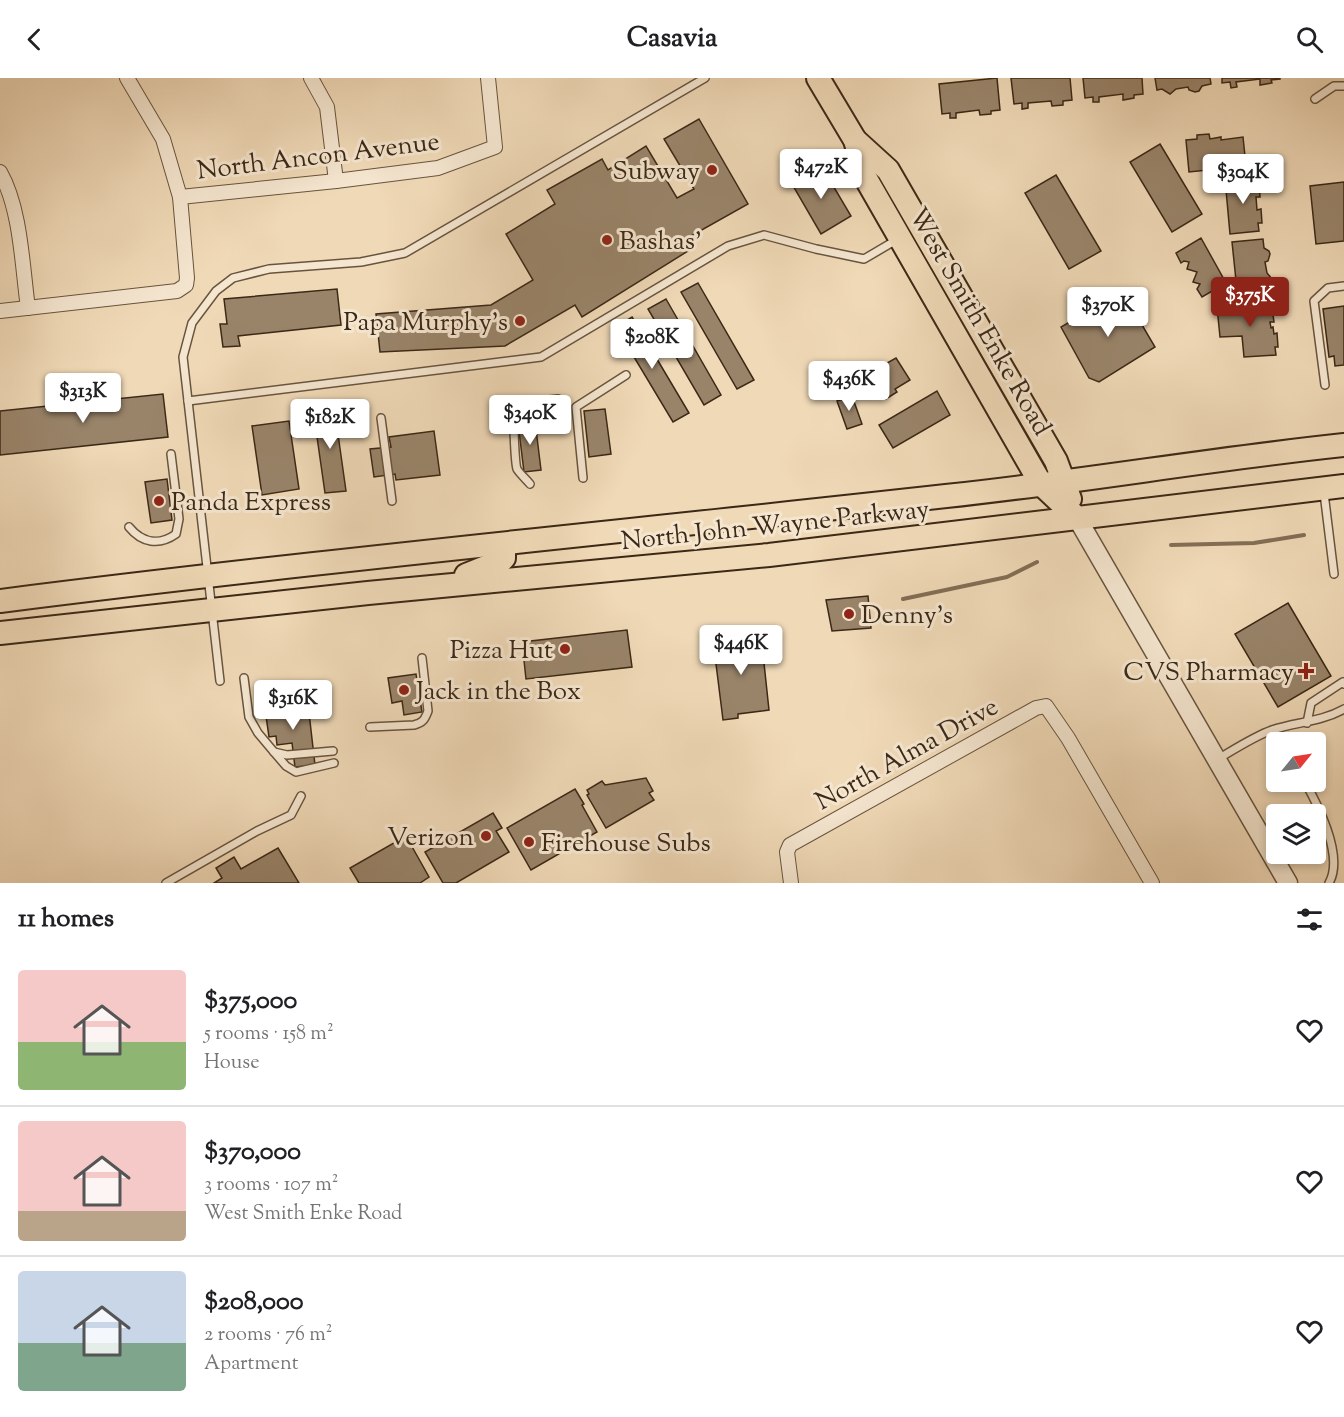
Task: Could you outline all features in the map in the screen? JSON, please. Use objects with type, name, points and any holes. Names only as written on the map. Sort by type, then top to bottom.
[{"type":"main road","name":"West Smith Enke Road","points":[[818,78],[855,140],[865,177],[1041,484],[1077,518]]},
{"type":"main road","name":"West Smith Enke Road","points":[[855,140],[888,170],[1056,460],[1077,518]]},
{"type":"main road","points":[[901,238],[918,244],[953,302],[970,311]]},
{"type":"main road","points":[[0,601],[207,576],[937,497],[1344,445]]},
{"type":"main road","name":"North John Wayne Parkway","points":[[0,633],[427,587],[758,556],[1334,486]]},
{"type":"main road","points":[[427,587],[497,564],[504,558],[504,544]]},
{"type":"street","points":[[0,311],[177,291],[186,285],[180,197],[163,139],[127,78]]},
{"type":"street","points":[[311,78],[327,107],[336,181]]},
{"type":"street","name":"North Ancon Avenue","points":[[180,197],[438,168],[495,147],[488,78]]},
{"type":"street","points":[[0,172],[6,182],[16,219],[28,308]]},
{"type":"street","name":"West Smith Enke Road","points":[[1077,518],[1288,883]]},
{"type":"street","name":"North Alma Drive","points":[[791,883],[787,852],[790,845],[1025,713],[1046,706],[1068,738],[1152,883]]},
{"type":"lane","points":[[220,681],[210,610],[183,357],[192,323],[216,291],[233,278],[269,269],[361,262],[405,253],[705,78]]},
{"type":"lane","points":[[1315,99],[1335,86],[1344,86]]},
{"type":"lane","points":[[188,401],[541,357],[728,246],[764,235],[864,259],[901,238]]},
{"type":"lane","points":[[1325,385],[1314,301],[1328,288],[1344,286]]},
{"type":"lane","points":[[583,478],[576,407],[626,375]]},
{"type":"lane","points":[[530,484],[517,469],[515,461],[514,410],[524,404],[558,399]]},
{"type":"lane","points":[[381,418],[392,501]]},
{"type":"lane","points":[[129,527],[142,540],[148,541],[171,538],[176,534],[179,519],[171,454]]},
{"type":"lane","points":[[1334,486],[1334,574]]},
{"type":"lane","points":[[370,727],[414,725],[425,719],[428,711],[422,658]]},
{"type":"lane","points":[[244,678],[249,717],[258,733],[286,765],[296,772],[334,763]]},
{"type":"lane","points":[[1308,723],[1311,704],[1343,682],[1344,684]]},
{"type":"lane","points":[[1216,760],[1273,730],[1332,716],[1344,709]]},
{"type":"lane","points":[[274,752],[287,756],[333,751]]},
{"type":"lane","points":[[1311,792],[1336,836],[1340,851],[1335,878],[1329,883]]},
{"type":"lane","points":[[166,883],[257,831],[291,815],[301,796]]},
{"type":"building","points":[[997,78],[1000,110],[980,115],[979,110],[956,113],[956,118],[950,118],[950,113],[942,114],[939,84]]},
{"type":"building","points":[[1011,78],[1070,78],[1072,100],[1063,101],[1063,105],[1052,106],[1051,101],[1028,103],[1028,108],[1022,109],[1022,103],[1014,104]]},
{"type":"building","points":[[1083,78],[1142,78],[1143,94],[1123,100],[1123,94],[1099,97],[1099,102],[1093,102],[1093,97],[1085,98]]},
{"type":"building","points":[[1155,78],[1210,78],[1211,84],[1202,86],[1199,91],[1195,92],[1189,90],[1188,87],[1176,89],[1170,94],[1162,89],[1157,90]]},
{"type":"building","points":[[1222,78],[1280,79],[1260,85],[1260,79],[1236,82],[1237,87],[1231,88],[1230,82],[1222,83]]},
{"type":"building","points":[[699,119],[748,204],[682,241],[688,251],[582,317],[575,305],[505,346],[380,352],[376,314],[491,305],[533,280],[506,234],[555,204],[547,190],[602,159],[608,170],[646,146],[677,198],[694,189],[664,139]]},
{"type":"building","points":[[1209,134],[1210,139],[1221,137],[1221,140],[1243,137],[1246,166],[1189,172],[1186,140],[1197,139],[1197,135]]},
{"type":"building","points":[[1160,144],[1202,214],[1172,232],[1130,162]]},
{"type":"building","points":[[822,167],[851,216],[821,234],[792,184]]},
{"type":"building","points":[[1056,175],[1101,251],[1069,269],[1025,193]]},
{"type":"building","points":[[1255,176],[1256,183],[1259,182],[1260,197],[1256,197],[1257,210],[1261,209],[1262,223],[1258,223],[1259,231],[1230,234],[1225,179]]},
{"type":"building","points":[[1344,182],[1344,241],[1316,244],[1310,186]]},
{"type":"building","points":[[1201,238],[1226,283],[1202,297],[1197,289],[1200,284],[1193,282],[1197,272],[1187,269],[1189,262],[1181,263],[1176,253]]},
{"type":"building","points":[[1263,239],[1264,248],[1270,254],[1268,261],[1265,262],[1267,273],[1272,279],[1267,288],[1268,293],[1240,296],[1237,290],[1232,242]]},
{"type":"building","points":[[698,283],[754,380],[737,389],[681,292]]},
{"type":"building","points":[[337,289],[341,325],[238,336],[240,346],[223,347],[220,324],[227,324],[224,299]]},
{"type":"building","points":[[1122,291],[1155,347],[1099,382],[1089,378],[1061,327]]},
{"type":"building","points":[[666,299],[721,395],[704,405],[648,309]]},
{"type":"building","points":[[1269,302],[1274,322],[1270,322],[1271,328],[1273,327],[1274,334],[1277,333],[1276,355],[1244,357],[1242,336],[1220,337],[1217,307]]},
{"type":"building","points":[[1344,306],[1344,365],[1335,366],[1334,356],[1329,357],[1323,309]]},
{"type":"building","points":[[632,317],[689,413],[673,422],[616,327]]},
{"type":"building","points":[[896,358],[910,380],[895,389],[897,392],[886,399],[882,392],[874,397],[862,377]]},
{"type":"building","points":[[937,391],[950,415],[893,448],[879,425]]},
{"type":"building","points":[[163,394],[168,437],[0,455],[0,411]]},
{"type":"building","points":[[852,396],[862,424],[847,429],[837,401]]},
{"type":"building","points":[[334,406],[346,491],[325,493],[313,409]]},
{"type":"building","points":[[605,409],[611,454],[589,457],[584,411]]},
{"type":"building","points":[[289,421],[299,489],[262,495],[252,426]]},
{"type":"building","points":[[535,421],[541,470],[524,472],[518,423]]},
{"type":"building","points":[[434,431],[440,475],[396,480],[395,474],[374,477],[370,449],[391,447],[389,437]]},
{"type":"building","name":"Panda Express","points":[[167,479],[172,520],[151,523],[145,482]]},
{"type":"building","name":"Denny's","points":[[868,596],[871,628],[832,631],[826,600]]},
{"type":"building","name":"CVS Pharmacy","points":[[1288,603],[1331,676],[1278,707],[1235,634]]},
{"type":"building","points":[[627,630],[632,667],[526,679],[522,642]]},
{"type":"building","points":[[761,635],[769,710],[738,714],[738,718],[723,720],[713,640]]},
{"type":"building","name":"Jack in the Box","points":[[416,674],[422,712],[404,715],[402,701],[392,703],[388,678]]},
{"type":"building","points":[[308,704],[315,765],[295,767],[292,743],[277,745],[276,736],[269,737],[265,709]]},
{"type":"building","points":[[646,778],[653,791],[649,793],[654,800],[606,828],[587,795],[589,794],[587,790],[602,781],[605,785]]},
{"type":"building","points":[[575,789],[597,832],[531,870],[507,828]]},
{"type":"building","points":[[493,813],[502,828],[496,831],[509,852],[456,883],[443,883],[425,852]]},
{"type":"building","points":[[406,836],[429,877],[420,883],[359,883],[350,868]]},
{"type":"building","points":[[278,848],[299,883],[214,883],[222,878],[216,868],[234,857],[241,869]]},
{"type":"waterway","points":[[1171,545],[1254,543],[1304,535]]},
{"type":"waterway","points":[[903,599],[1007,577],[1037,562]]},
{"type":"place","name":"Subway","points":[[712,170]]},
{"type":"place","name":"Bashas'","points":[[607,240]]},
{"type":"place","name":"Papa Murphy's","points":[[520,321]]},
{"type":"place","name":"Panda Express","points":[[159,501]]},
{"type":"place","name":"Denny's","points":[[849,614]]},
{"type":"place","name":"Pizza Hut","points":[[565,649]]},
{"type":"place","name":"CVS Pharmacy","points":[[1306,671]]},
{"type":"place","name":"Jack in the Box","points":[[404,690]]},
{"type":"place","name":"Verizon","points":[[486,836]]},
{"type":"place","name":"Firehouse Subs","points":[[529,842]]}]
